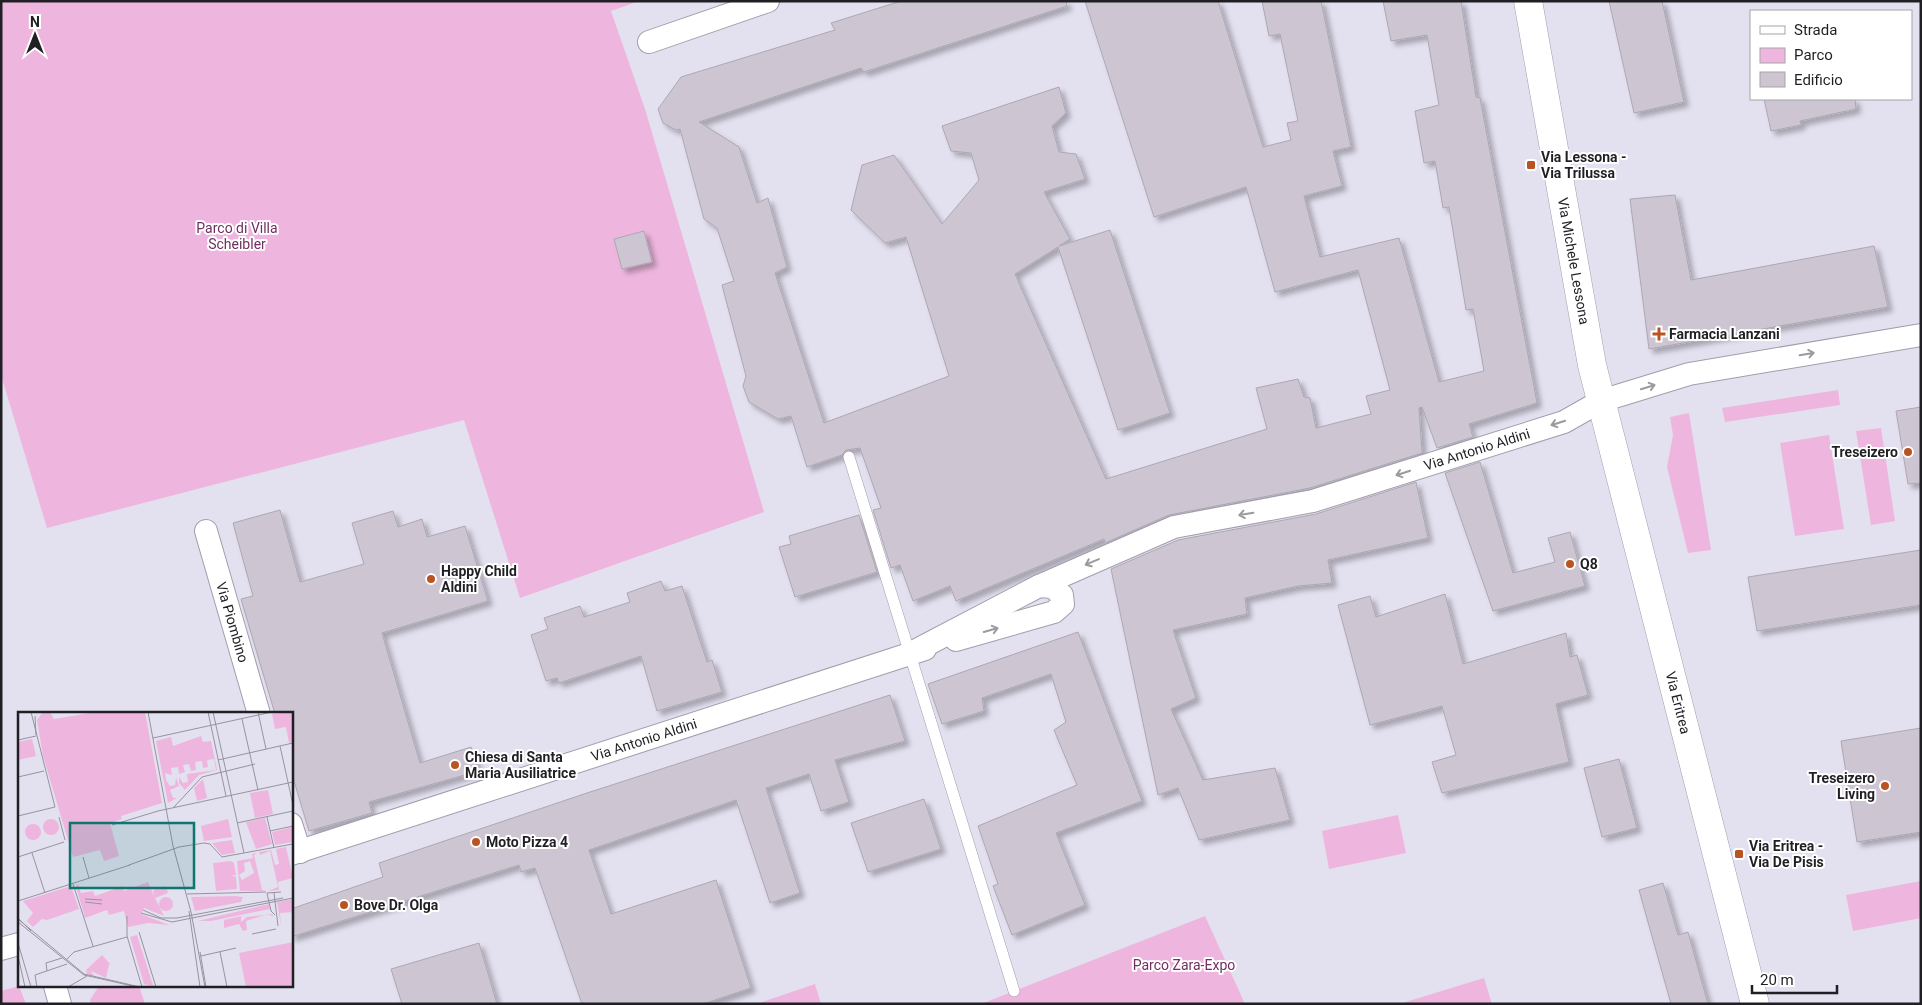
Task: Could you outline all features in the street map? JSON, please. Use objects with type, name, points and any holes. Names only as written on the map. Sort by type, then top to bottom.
[{"type":"street","points":[[649,42],[768,1]]},
{"type":"street","name":"Via Michele Lessona","points":[[1528,1],[1591,357],[1601,401]]},
{"type":"street","name":"Via Antonio Aldini","points":[[911,653],[1039,586],[1174,526],[1313,502],[1564,422],[1601,401],[1689,374],[1921,335]]},
{"type":"street","name":"Via Eritrea","points":[[1601,401],[1755,1004]]},
{"type":"street","name":"Via Piombino","points":[[206,531],[258,712]]},
{"type":"street","name":"Via Antonio Aldini","points":[[295,853],[911,653],[1054,612],[1063,604],[1062,595],[1052,587],[1039,586]]},
{"type":"street","points":[[292,831],[295,853]]},
{"type":"street","points":[[1,949],[18,944]]},
{"type":"street","points":[[56,988],[60,1004]]},
{"type":"lane","points":[[850,458],[1014,991]]},
{"type":"green space","name":"Parco di Villa Scheibler","points":[[1,1],[639,1],[611,11],[645,109],[764,512],[520,598],[464,420],[47,528],[1,375]]},
{"type":"green space","points":[[1838,390],[1840,405],[1725,422],[1722,408]]},
{"type":"green space","points":[[1689,413],[1711,550],[1688,553],[1667,467],[1673,435],[1670,417]]},
{"type":"green space","points":[[1881,428],[1895,521],[1871,525],[1856,431]]},
{"type":"green space","points":[[1829,435],[1844,529],[1795,536],[1780,443]]},
{"type":"green space","points":[[1398,815],[1406,853],[1329,869],[1322,831]]},
{"type":"green space","points":[[1921,881],[1921,918],[1853,931],[1846,895]]},
{"type":"green space","name":"Parco Zara-Expo","points":[[1205,916],[1245,1004],[981,1004]]},
{"type":"green space","points":[[1484,978],[1492,1004],[1399,1004]]},
{"type":"green space","points":[[815,984],[821,1004],[756,1004]]},
{"type":"green space","points":[[18,986],[26,1004],[1,1004],[1,991]]},
{"type":"green space","points":[[98,988],[140,988],[145,1004],[91,1004],[90,1000]]},
{"type":"building","points":[[901,1],[1066,1],[1067,6],[864,72],[861,68],[699,122],[739,147],[757,203],[768,198],[787,267],[775,273],[824,423],[949,376],[906,237],[885,243],[851,210],[862,165],[894,155],[942,224],[979,180],[971,153],[951,151],[942,126],[1059,87],[1066,113],[1052,126],[1059,152],[1076,154],[1085,179],[1044,192],[1070,239],[1059,246],[1110,230],[1170,413],[1118,430],[1058,247],[1015,274],[1106,479],[1267,429],[1256,388],[1298,379],[1304,397],[1310,398],[1316,428],[1371,414],[1366,396],[1390,390],[1358,270],[1275,292],[1246,187],[1154,217],[1085,1],[1218,1],[1263,147],[1291,140],[1287,123],[1298,121],[1280,34],[1269,36],[1262,1],[1321,1],[1351,147],[1333,151],[1342,186],[1304,196],[1320,257],[1399,238],[1439,382],[1484,371],[1473,309],[1466,310],[1449,207],[1443,208],[1435,161],[1424,163],[1415,111],[1439,105],[1427,35],[1391,41],[1383,1],[1461,1],[1476,97],[1480,98],[1537,403],[1469,424],[1473,437],[1437,448],[1422,407],[1419,408],[1422,453],[1310,488],[1169,515],[1105,543],[1104,539],[956,601],[950,586],[913,601],[900,565],[891,568],[873,510],[881,508],[860,448],[846,450],[842,455],[807,467],[791,416],[778,419],[749,402],[743,386],[746,376],[722,285],[734,281],[717,228],[704,219],[680,129],[676,130],[663,123],[658,109],[681,77],[835,30],[831,23]]},
{"type":"building","points":[[1609,1],[1662,1],[1684,102],[1634,113]]},
{"type":"building","points":[[1764,100],[1855,100],[1856,109],[1800,121],[1801,125],[1771,131]]},
{"type":"building","points":[[1675,195],[1691,280],[1874,246],[1888,307],[1649,349],[1630,199]]},
{"type":"building","points":[[644,231],[652,262],[622,269],[614,239]]},
{"type":"building","points":[[1921,407],[1921,483],[1908,484],[1896,411]]},
{"type":"building","points":[[1480,462],[1513,573],[1555,562],[1548,538],[1570,532],[1585,586],[1493,611],[1445,473]]},
{"type":"building","points":[[1416,482],[1428,538],[1328,560],[1332,583],[1298,586],[1245,598],[1247,614],[1173,630],[1196,698],[1171,709],[1203,780],[1275,768],[1290,820],[1199,840],[1178,788],[1158,795],[1111,569],[1178,540],[1316,514]]},
{"type":"building","points":[[280,510],[300,582],[364,564],[352,523],[393,511],[398,527],[422,519],[427,537],[465,526],[488,601],[382,633],[420,763],[471,747],[479,771],[369,802],[372,813],[309,831],[292,774],[292,712],[274,712],[241,599],[253,596],[233,523]]},
{"type":"building","points":[[859,515],[877,572],[795,597],[779,547],[791,544],[789,536]]},
{"type":"building","points":[[1921,550],[1921,605],[1757,631],[1748,577]]},
{"type":"building","points":[[661,581],[665,591],[682,586],[707,662],[712,660],[722,692],[657,711],[641,656],[559,683],[557,678],[546,681],[531,635],[548,629],[544,618],[580,606],[584,617],[630,602],[627,593]]},
{"type":"building","points":[[1445,594],[1463,664],[1566,633],[1570,657],[1577,655],[1588,695],[1556,704],[1569,762],[1442,793],[1432,762],[1456,755],[1442,706],[1370,725],[1338,605],[1370,596],[1376,617]]},
{"type":"building","points":[[1078,632],[1142,801],[1056,833],[1085,905],[1012,935],[993,886],[998,884],[978,826],[1077,785],[1054,730],[1066,722],[1051,674],[982,698],[984,711],[942,724],[928,684]]},
{"type":"building","points":[[890,695],[905,741],[835,760],[849,802],[821,811],[809,774],[766,788],[800,893],[770,903],[736,800],[589,850],[611,914],[716,880],[751,988],[703,1004],[582,1004],[535,868],[521,872],[519,865],[292,937],[292,909],[383,877],[379,863],[584,794]]},
{"type":"building","name":"Treseizero Living","points":[[1921,728],[1921,832],[1857,842],[1841,741]]},
{"type":"building","points":[[1619,759],[1637,828],[1602,837],[1584,768]]},
{"type":"building","points":[[924,799],[941,849],[868,872],[851,823]]},
{"type":"building","points":[[1663,883],[1678,935],[1688,932],[1708,1004],[1671,1004],[1639,890]]},
{"type":"building","points":[[479,943],[497,1004],[402,1004],[391,969]]},
{"type":"place","name":"Via Lessona - Via Trilussa","points":[[1531,165]]},
{"type":"place","name":"Farmacia Lanzani","points":[[1659,334]]},
{"type":"place","name":"Treseizero","points":[[1908,452]]},
{"type":"place","name":"Q8","points":[[1570,564]]},
{"type":"place","name":"Happy Child Aldini","points":[[431,579]]},
{"type":"place","name":"Chiesa di Santa Maria Ausiliatrice","points":[[455,765]]},
{"type":"place","name":"Treseizero Living","points":[[1885,786]]},
{"type":"place","name":"Moto Pizza 4","points":[[476,842]]},
{"type":"place","name":"Via Eritrea - Via De Pisis","points":[[1739,854]]},
{"type":"place","name":"Bove Dr. Olga","points":[[344,905]]}]
